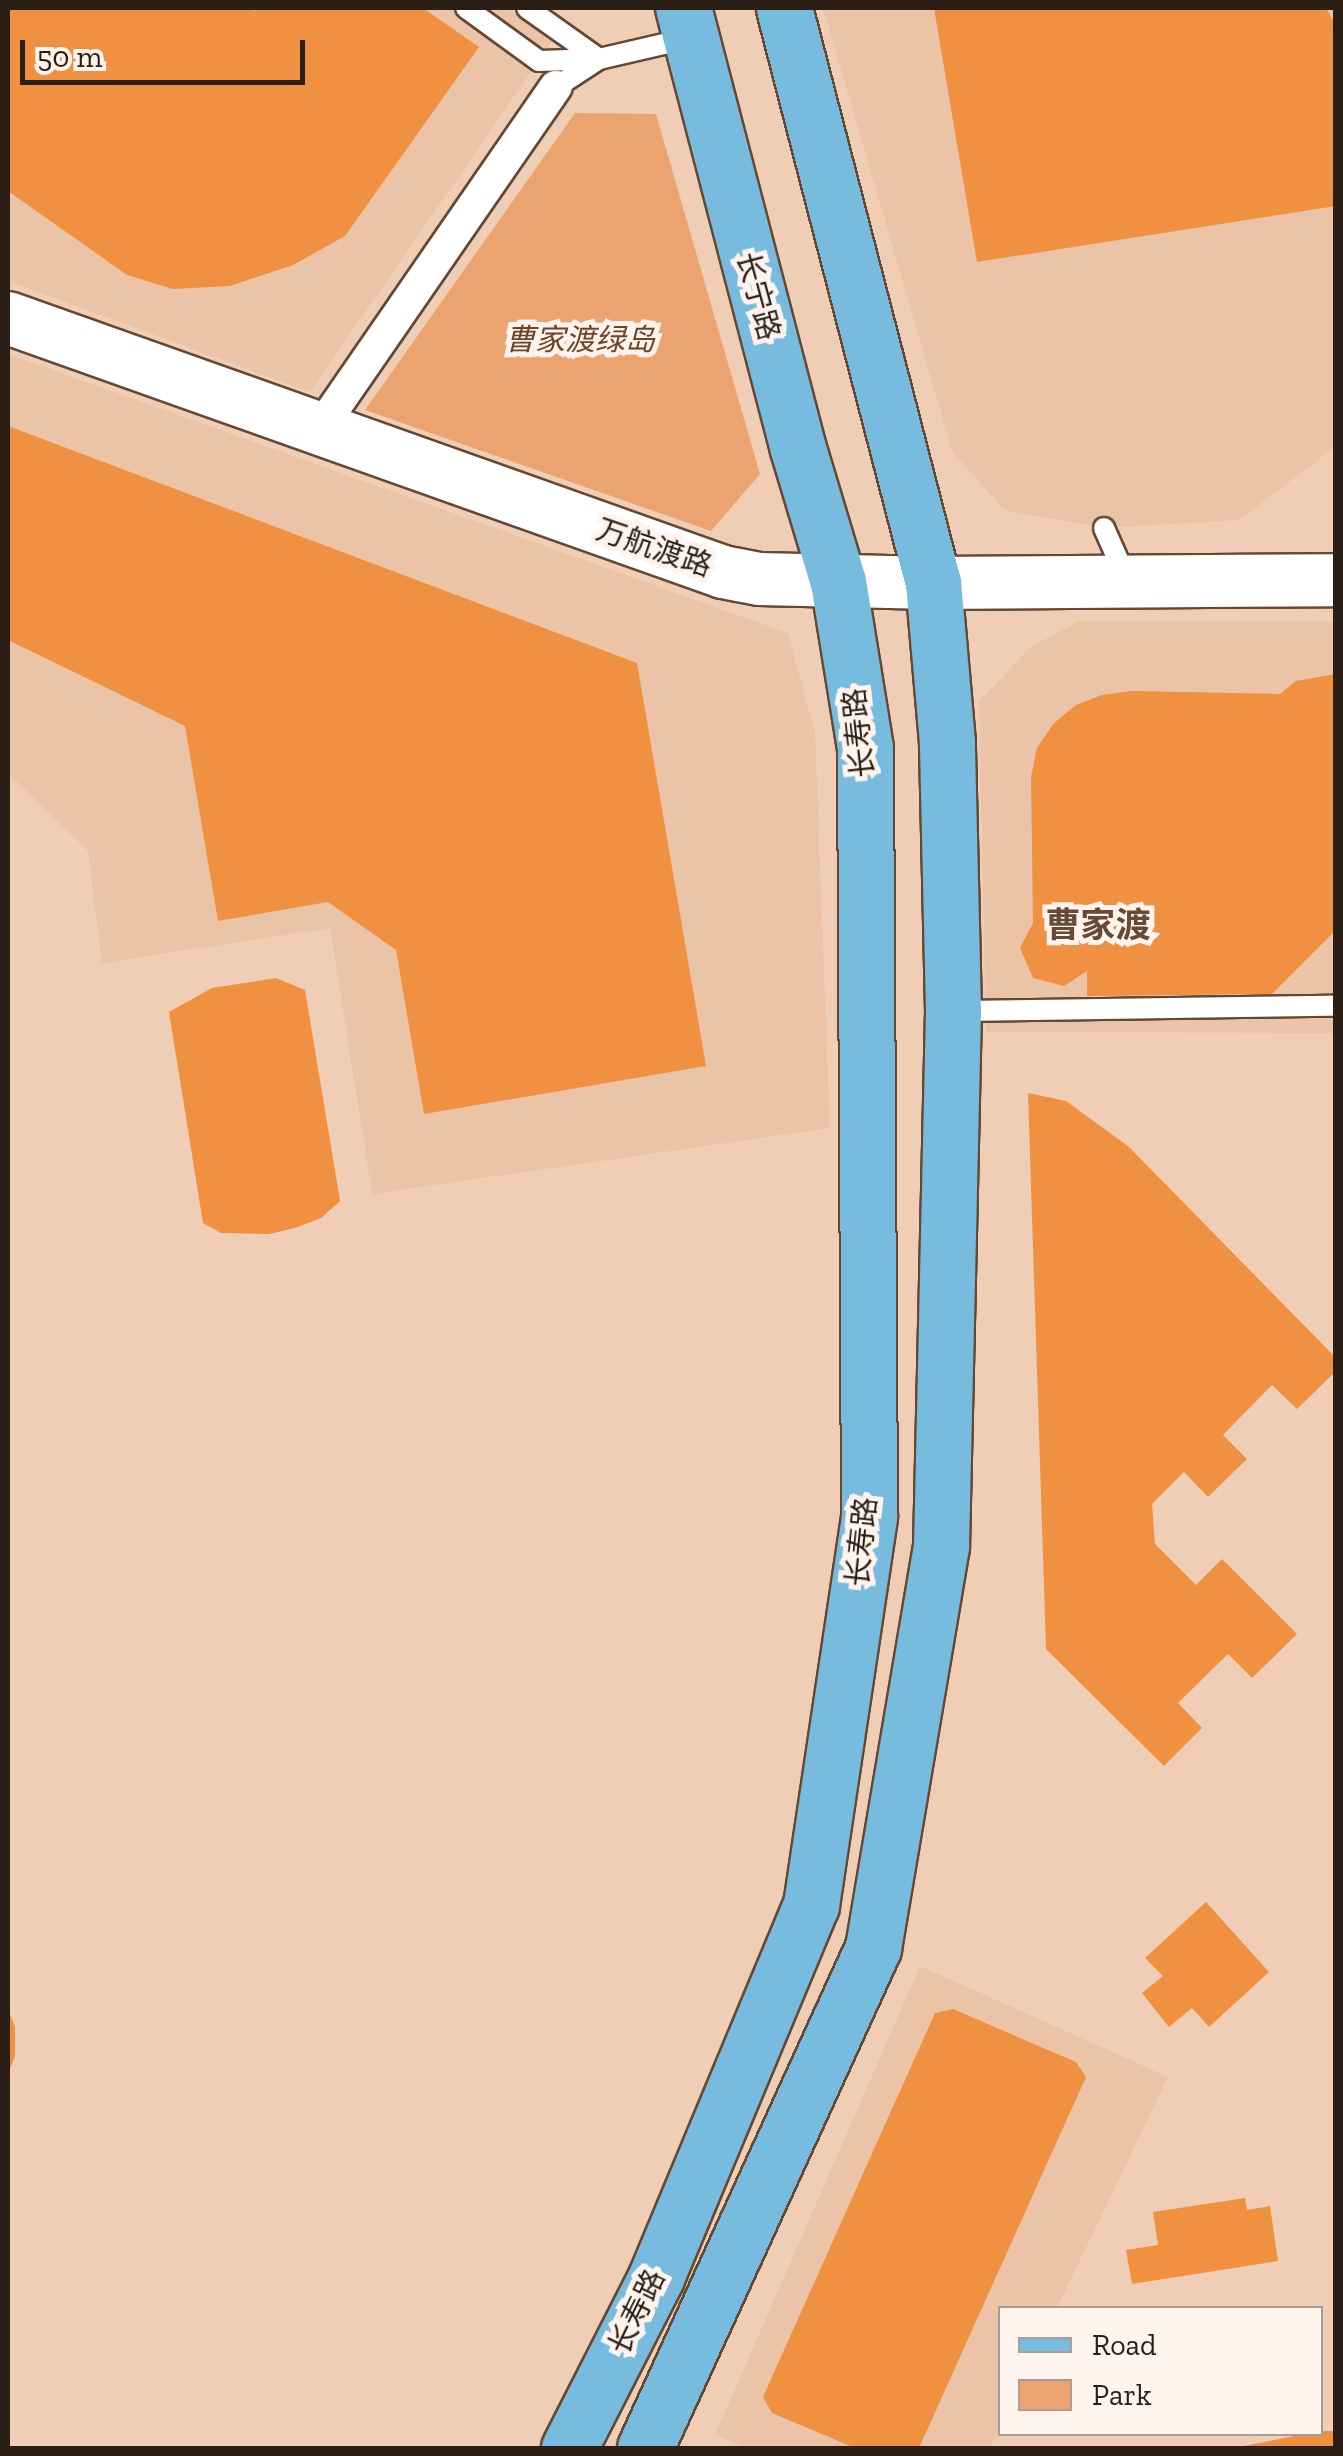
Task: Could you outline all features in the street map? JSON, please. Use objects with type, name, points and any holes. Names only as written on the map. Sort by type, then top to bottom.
[{"type":"main road","points":[[784,8],[932,583]]},
{"type":"main road","name":"长宁路","points":[[687,22],[797,445],[838,582]]},
{"type":"main road","name":"长寿路","points":[[569,2448],[656,2277],[811,1904],[866,1536],[865,748],[838,582]]},
{"type":"main road","name":"长寿路","points":[[645,2448],[873,1948],[941,1546],[953,1011],[947,742],[932,583]]},
{"type":"street","points":[[319,430],[556,87]]},
{"type":"street","name":"万航渡路","points":[[8,318],[723,572],[760,579],[838,582],[1336,580]]},
{"type":"lane","points":[[466,8],[539,61],[599,60]]},
{"type":"lane","points":[[528,8],[599,60]]},
{"type":"lane","points":[[556,87],[599,60],[687,22]]},
{"type":"lane","points":[[1104,528],[1128,582]]},
{"type":"lane","points":[[953,1011],[1336,1006]]},
{"type":"shaded area","points":[[8,8],[506,8],[553,40],[310,392],[8,281]]},
{"type":"shaded area","points":[[823,8],[1335,8],[1335,447],[1239,520],[1104,528],[1004,510],[952,451]]},
{"type":"shaded area","points":[[8,354],[788,633],[815,733],[830,1128],[372,1194],[330,928],[102,963],[88,851],[8,773]]},
{"type":"shaded area","points":[[1077,622],[1335,622],[1335,1033],[986,1032],[979,701],[1031,647]]},
{"type":"shaded area","points":[[920,1966],[1168,2077],[1058,2306],[998,2306],[998,2431],[990,2448],[747,2448],[715,2435]]},
{"type":"green space","name":"曹家渡绿岛","points":[[575,113],[656,114],[760,474],[711,531],[365,410]]},
{"type":"building","points":[[8,8],[423,8],[479,47],[345,236],[293,265],[230,286],[173,289],[127,275],[8,191]]},
{"type":"building","points":[[934,8],[1326,8],[1336,26],[1336,206],[977,262]]},
{"type":"building","points":[[8,426],[637,663],[706,1066],[424,1114],[396,950],[328,902],[218,921],[185,726],[8,640]]},
{"type":"building","points":[[1336,674],[1336,930],[1272,994],[1087,996],[1087,971],[1064,986],[1033,978],[1020,948],[1033,923],[1031,777],[1037,748],[1054,723],[1076,705],[1102,695],[1132,691],[1280,694],[1296,681]]},
{"type":"building","points":[[276,978],[305,990],[340,1201],[321,1218],[295,1228],[269,1234],[221,1233],[203,1223],[169,1012],[212,988]]},
{"type":"building","points":[[1028,1093],[1066,1101],[1128,1146],[1336,1358],[1336,1371],[1297,1409],[1272,1385],[1223,1435],[1247,1459],[1208,1497],[1184,1472],[1152,1504],[1155,1544],[1196,1585],[1222,1559],[1297,1634],[1252,1678],[1228,1654],[1178,1703],[1202,1728],[1164,1766],[1046,1649]]},
{"type":"building","points":[[1206,1902],[1269,1972],[1209,2027],[1192,2008],[1169,2027],[1142,1993],[1163,1976],[1145,1958]]},
{"type":"building","points":[[8,2009],[15,2027],[15,2056],[8,2074]]},
{"type":"building","points":[[953,2009],[1076,2062],[1086,2077],[919,2448],[855,2448],[772,2413],[763,2397],[935,2013]]},
{"type":"building","points":[[1245,2198],[1247,2210],[1270,2206],[1278,2261],[1132,2284],[1126,2250],[1158,2245],[1153,2212]]},
{"type":"building","points":[[1323,2431],[1336,2431],[1336,2448],[1233,2448],[1294,2436],[1323,2436]]},
{"type":"district","name":"曹家渡","points":[[1098,925]]}]
